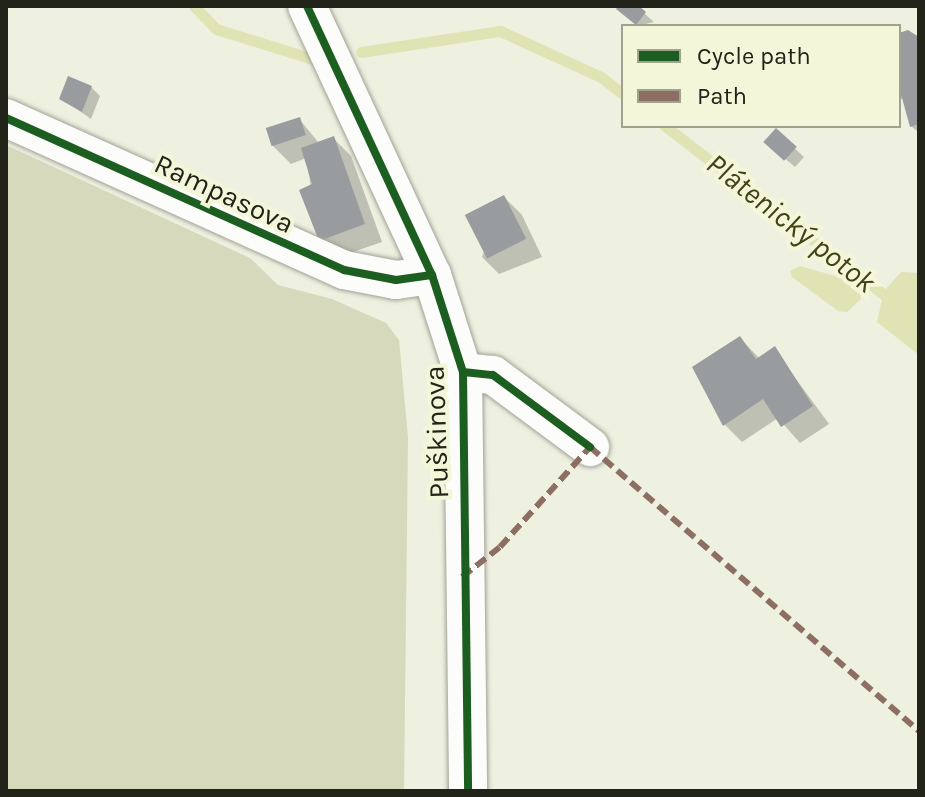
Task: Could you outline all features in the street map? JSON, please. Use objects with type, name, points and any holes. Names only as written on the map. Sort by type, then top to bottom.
[{"type":"street","name":"Puškinova","points":[[307,6],[432,275],[463,372],[468,791]]},
{"type":"street","name":"Rampasova","points":[[6,118],[344,270],[396,280],[432,275]]},
{"type":"street","points":[[463,372],[493,375],[590,447]]},
{"type":"shaded area","points":[[6,145],[250,258],[278,285],[332,299],[386,323],[399,340],[408,437],[404,791],[6,791]]},
{"type":"shaded area","points":[[800,266],[846,279],[860,287],[861,299],[847,312],[838,311],[792,277],[790,271]]},
{"type":"shaded area","points":[[901,272],[919,273],[919,355],[877,322],[884,291]]},
{"type":"building","points":[[619,6],[639,6],[646,12],[635,24],[616,9]]},
{"type":"building","points":[[908,30],[919,37],[919,124],[910,127],[901,94],[901,32]]},
{"type":"building","points":[[68,76],[92,86],[82,112],[59,99]]},
{"type":"building","points":[[300,117],[306,135],[272,146],[266,128]]},
{"type":"building","points":[[776,128],[797,147],[784,161],[763,142]]},
{"type":"building","points":[[334,136],[365,224],[319,241],[299,190],[312,184],[301,148]]},
{"type":"building","points":[[504,195],[526,239],[487,259],[465,215]]},
{"type":"building","points":[[740,336],[756,359],[775,346],[813,406],[781,427],[763,399],[723,426],[692,367]]},
{"type":"waterway","name":"Plátenický potok","points":[[194,6],[216,29],[313,59]]},
{"type":"waterway","name":"Plátenický potok","points":[[361,52],[500,31],[601,77],[621,92]]},
{"type":"waterway","name":"Plátenický potok","points":[[668,128],[891,300],[919,315]]},
{"type":"marked path","points":[[462,577],[500,547],[590,447],[919,731]]},
{"type":"cycle path","points":[[307,6],[432,275],[463,372],[468,791]]},
{"type":"cycle path","points":[[6,118],[344,270],[396,280],[432,275]]},
{"type":"cycle path","points":[[463,372],[493,375],[590,447]]}]
